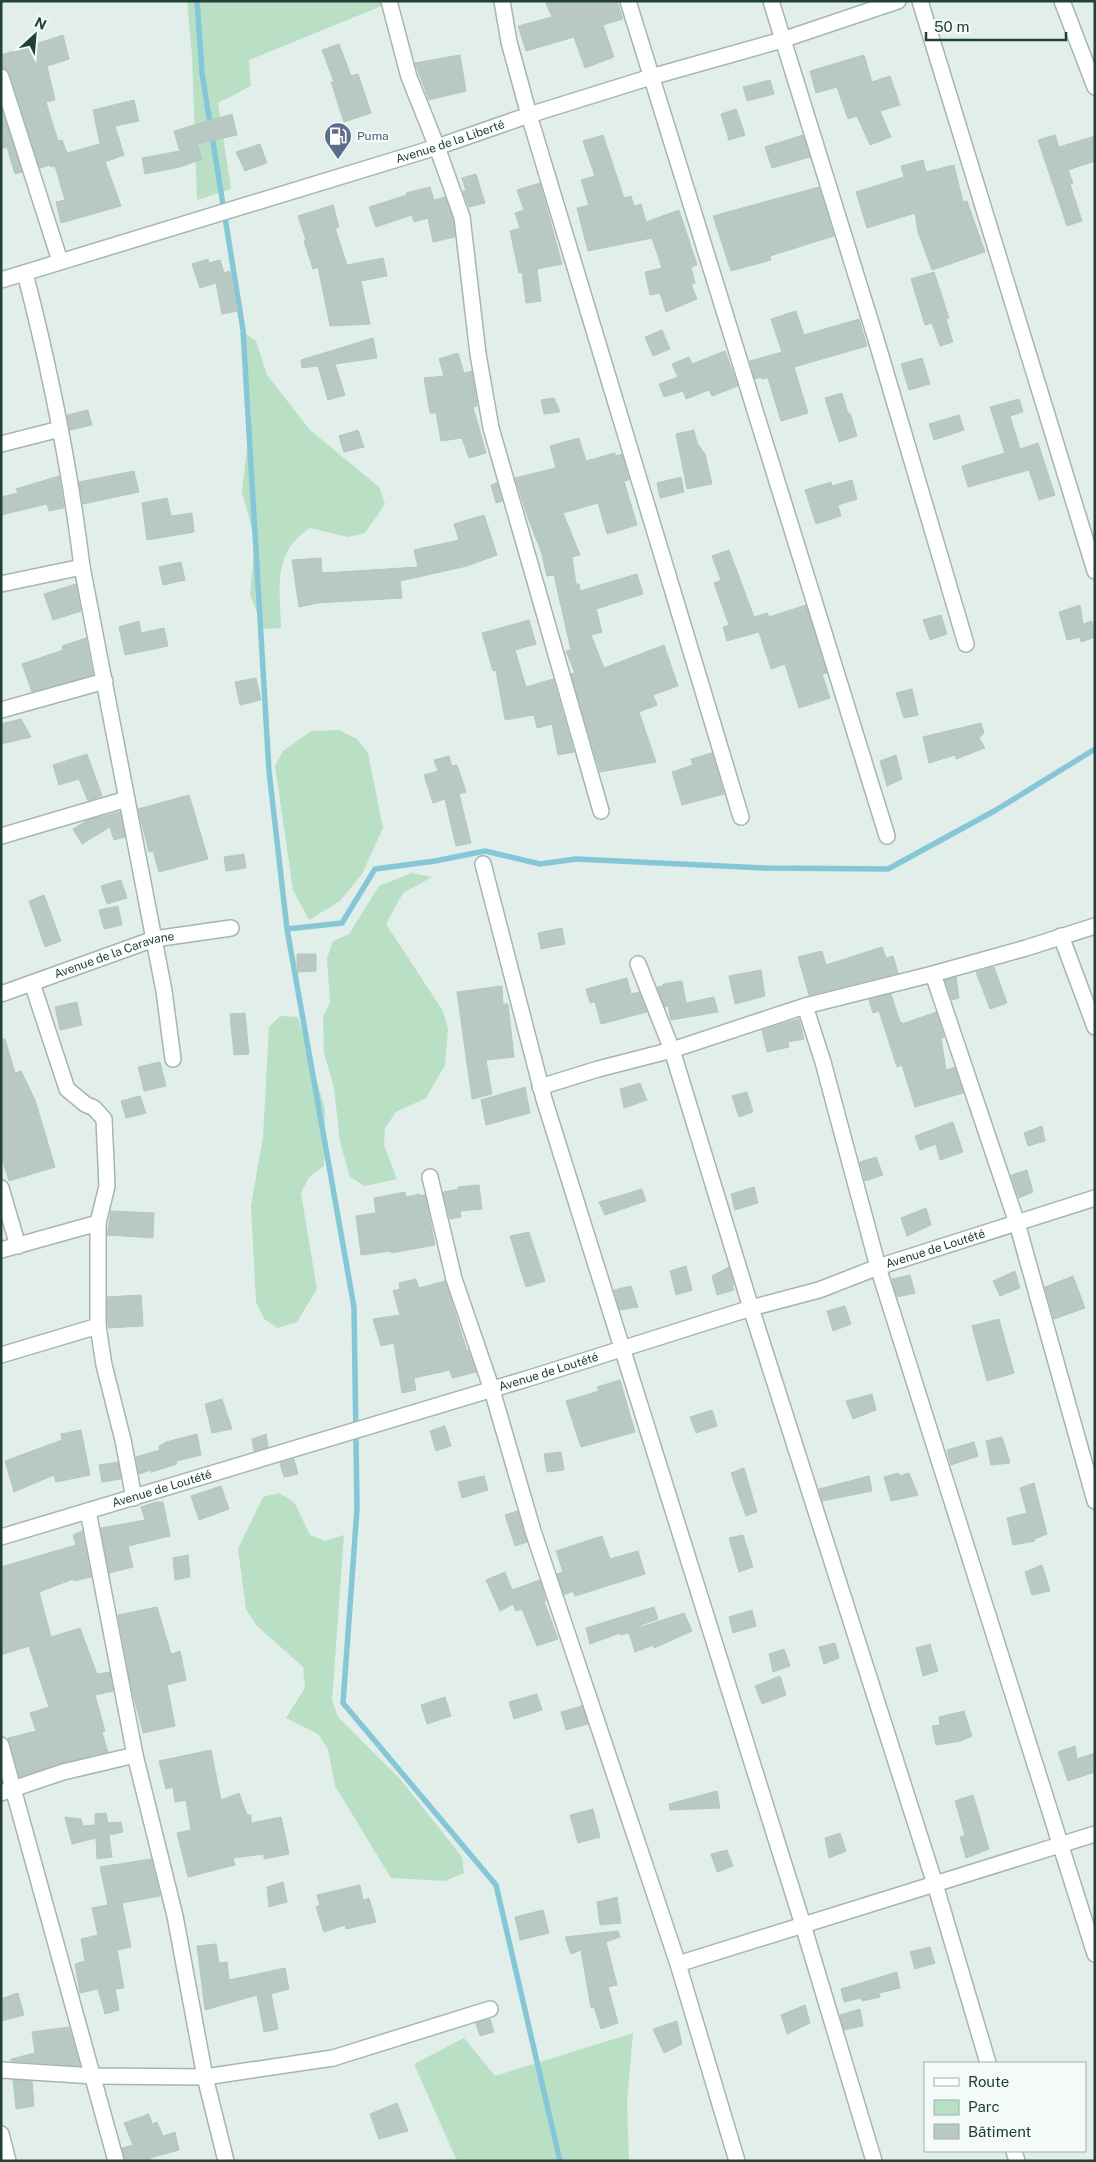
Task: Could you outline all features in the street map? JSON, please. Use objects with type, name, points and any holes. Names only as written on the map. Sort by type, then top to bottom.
[{"type":"street","points":[[389,1],[409,77],[438,147],[462,217],[478,354],[491,428],[602,811]]},
{"type":"street","points":[[502,1],[509,42],[529,115],[741,816]]},
{"type":"street","points":[[628,1],[887,836]]},
{"type":"street","points":[[771,1],[875,336],[966,644]]},
{"type":"street","name":"Avenue de la Liberté","points":[[1,280],[438,147],[529,115],[651,77],[782,40],[898,1]]},
{"type":"street","points":[[920,1],[1095,571]]},
{"type":"street","points":[[1062,1],[1095,86]]},
{"type":"street","points":[[1,77],[60,261]]},
{"type":"street","points":[[25,273],[43,345],[75,508],[82,567],[164,991],[173,1059]]},
{"type":"street","points":[[1,444],[60,429]]},
{"type":"street","points":[[1,584],[82,567]]},
{"type":"street","points":[[1,710],[104,681]]},
{"type":"street","points":[[1,836],[128,799]]},
{"type":"street","points":[[483,864],[540,1088],[874,2161]]},
{"type":"street","points":[[540,1088],[598,1069],[672,1050],[804,1006],[933,974],[1095,926]]},
{"type":"street","name":"Avenue de la Caravane","points":[[1,994],[154,939],[231,928]]},
{"type":"street","points":[[1061,936],[1095,1027]]},
{"type":"street","points":[[638,964],[672,1050],[750,1308],[935,1884],[988,2062]]},
{"type":"street","points":[[933,974],[1017,1223],[1095,1500]]},
{"type":"street","points":[[32,983],[67,1089],[85,1104],[94,1108],[104,1119],[107,1186],[98,1222],[98,1326],[104,1365],[123,1440],[134,1498]]},
{"type":"street","points":[[804,1006],[823,1062],[878,1267],[1095,1954]]},
{"type":"street","points":[[430,1177],[454,1279],[492,1390],[533,1531],[678,1964],[737,2161]]},
{"type":"street","points":[[1,1188],[18,1246]]},
{"type":"street","name":"Avenue de Loutété","points":[[1,1537],[492,1390],[750,1308],[819,1290],[878,1267],[1095,1198]]},
{"type":"street","points":[[1,1250],[98,1222]]},
{"type":"street","points":[[1,1355],[98,1326]]},
{"type":"street","points":[[88,1511],[135,1755],[176,1916],[205,2077],[226,2161]]},
{"type":"street","points":[[1,1746],[7,1791],[94,2076],[116,2161]]},
{"type":"street","points":[[7,1791],[63,1772],[135,1755]]},
{"type":"street","points":[[678,1964],[1095,1834]]},
{"type":"street","points":[[1,2070],[94,2076],[205,2077],[333,2058],[490,2009]]},
{"type":"street","points":[[1,2134],[8,2161]]},
{"type":"green space","points":[[187,1],[388,1],[389,3],[249,60],[251,86],[218,103],[231,189],[197,200],[192,55]]},
{"type":"green space","points":[[243,332],[256,341],[267,375],[310,430],[379,487],[385,504],[365,533],[348,537],[310,528],[289,548],[281,572],[281,628],[264,629],[250,595],[255,540],[242,492],[251,413]]},
{"type":"green space","points":[[339,730],[357,739],[368,753],[383,828],[362,874],[340,901],[309,920],[293,890],[275,766],[283,751],[311,731]]},
{"type":"green space","points":[[412,873],[432,877],[403,893],[386,924],[443,1011],[448,1029],[445,1065],[426,1098],[396,1112],[385,1128],[384,1145],[397,1179],[365,1186],[350,1177],[340,1142],[334,1088],[324,1053],[323,1017],[330,1002],[327,958],[333,941],[349,934],[379,886]]},
{"type":"green space","points":[[280,1016],[298,1017],[325,1109],[324,1166],[309,1177],[301,1193],[317,1289],[297,1322],[278,1328],[264,1319],[256,1302],[251,1206],[263,1137],[269,1027]]},
{"type":"green space","points":[[279,1493],[294,1502],[310,1535],[325,1541],[344,1535],[332,1700],[338,1717],[401,1780],[462,1857],[464,1873],[445,1881],[391,1878],[335,1786],[328,1749],[318,1734],[286,1718],[305,1688],[303,1667],[256,1625],[246,1609],[238,1549],[263,1497]]},
{"type":"green space","points":[[633,2033],[627,2102],[629,2161],[457,2161],[414,2064],[464,2038],[495,2076]]},
{"type":"building","points":[[545,1],[617,1],[623,19],[603,25],[614,57],[585,68],[574,37],[526,51],[518,26],[552,17]]},
{"type":"building","points":[[63,35],[69,59],[47,66],[55,100],[46,102],[58,141],[62,140],[67,153],[100,144],[93,110],[134,100],[139,121],[115,126],[124,155],[105,162],[121,206],[61,223],[56,202],[65,200],[55,166],[51,167],[50,165],[40,168],[10,74],[7,70],[1,68],[1,55]]},
{"type":"building","points":[[339,44],[351,76],[358,74],[371,113],[344,122],[331,82],[334,82],[322,50]]},
{"type":"building","points":[[460,55],[466,91],[429,100],[415,63]]},
{"type":"building","points":[[864,55],[872,82],[890,76],[900,105],[880,111],[891,137],[870,145],[857,116],[848,119],[837,87],[816,93],[810,71]]},
{"type":"building","points":[[770,80],[774,94],[747,101],[743,87]]},
{"type":"building","points":[[1,108],[22,172],[15,174],[7,147],[1,149]]},
{"type":"building","points":[[736,109],[745,135],[729,140],[721,114]]},
{"type":"building","points":[[232,114],[237,135],[197,144],[202,159],[180,167],[145,174],[142,158],[180,151],[174,131]]},
{"type":"building","points":[[603,135],[624,198],[631,196],[634,206],[641,204],[646,222],[679,210],[697,265],[691,267],[695,283],[691,284],[697,299],[666,312],[660,293],[650,295],[645,272],[662,268],[652,238],[588,251],[577,208],[589,205],[581,180],[595,176],[583,141]]},
{"type":"building","points":[[803,135],[810,157],[772,168],[765,147]]},
{"type":"building","points":[[1055,135],[1059,147],[1095,136],[1095,161],[1068,170],[1073,183],[1070,184],[1082,221],[1067,226],[1038,140]]},
{"type":"building","points":[[260,144],[267,163],[245,171],[236,152]]},
{"type":"building","points":[[923,160],[926,172],[954,165],[963,202],[967,201],[985,252],[932,270],[918,232],[915,213],[867,228],[856,192],[904,177],[901,166]]},
{"type":"building","points":[[476,174],[485,203],[469,207],[463,191],[466,191],[462,178]]},
{"type":"building","points":[[540,183],[562,264],[537,269],[541,301],[526,303],[522,272],[519,273],[510,231],[520,228],[515,213],[524,210],[517,190]]},
{"type":"building","points":[[430,187],[434,200],[445,197],[453,219],[455,237],[433,242],[428,218],[414,222],[412,215],[376,227],[369,207],[407,195],[406,193]]},
{"type":"building","points":[[819,187],[834,236],[770,256],[771,260],[731,271],[713,216]]},
{"type":"building","points":[[333,205],[339,227],[335,228],[347,265],[383,258],[387,276],[361,281],[370,324],[330,326],[318,267],[313,269],[298,216]]},
{"type":"building","points":[[208,259],[209,263],[220,260],[224,273],[230,271],[238,311],[222,314],[216,283],[200,288],[192,264]]},
{"type":"building","points":[[934,272],[949,318],[946,319],[953,342],[940,346],[932,323],[925,325],[911,279]]},
{"type":"building","points":[[796,311],[804,335],[859,319],[867,346],[794,367],[808,413],[781,421],[768,378],[762,379],[761,377],[755,379],[750,361],[782,352],[771,319]]},
{"type":"building","points":[[662,330],[670,349],[653,356],[645,337]]},
{"type":"building","points":[[373,338],[377,358],[335,364],[345,395],[328,400],[318,366],[302,368],[301,360]]},
{"type":"building","points":[[725,351],[738,386],[712,396],[709,390],[686,399],[683,391],[664,397],[659,384],[678,377],[672,364],[689,357],[692,364]]},
{"type":"building","points":[[458,353],[464,373],[472,371],[477,406],[473,407],[486,453],[469,458],[462,438],[441,441],[436,413],[430,413],[424,378],[444,376],[439,359]]},
{"type":"building","points":[[922,358],[930,384],[909,390],[901,364]]},
{"type":"building","points":[[842,393],[857,436],[839,442],[825,398]]},
{"type":"building","points":[[554,398],[560,412],[544,414],[541,400]]},
{"type":"building","points":[[1019,399],[1023,412],[1010,416],[1020,449],[1038,443],[1055,495],[1039,500],[1029,470],[968,487],[962,466],[1005,453],[990,407]]},
{"type":"building","points":[[88,410],[92,425],[70,430],[67,415]]},
{"type":"building","points":[[959,415],[964,430],[934,440],[929,424]]},
{"type":"building","points":[[358,430],[364,447],[344,452],[339,436]]},
{"type":"building","points":[[694,430],[697,443],[705,454],[712,484],[687,489],[676,434]]},
{"type":"building","points":[[579,438],[586,461],[615,453],[615,456],[622,454],[629,480],[624,481],[637,525],[607,534],[598,503],[563,513],[580,555],[572,557],[576,584],[579,584],[580,591],[637,574],[643,594],[596,609],[602,632],[591,635],[604,668],[664,645],[678,686],[653,695],[657,705],[639,712],[656,762],[600,772],[571,674],[575,673],[566,651],[571,650],[554,575],[547,576],[542,554],[515,478],[556,468],[550,446]]},
{"type":"building","points":[[134,471],[139,492],[83,504],[79,482]]},
{"type":"building","points":[[59,476],[64,508],[49,511],[47,504],[1,515],[1,497],[18,493],[16,489]]},
{"type":"building","points":[[681,477],[684,492],[660,498],[657,483]]},
{"type":"building","points":[[852,480],[857,499],[838,505],[841,516],[816,524],[805,490],[831,482],[832,486]]},
{"type":"building","points":[[497,483],[502,501],[496,503],[491,485]]},
{"type":"building","points":[[167,498],[171,516],[192,513],[194,532],[147,540],[142,503]]},
{"type":"building","points":[[484,515],[497,555],[467,566],[400,581],[402,598],[317,603],[299,607],[292,560],[321,558],[322,573],[418,567],[414,550],[459,540],[454,524]]},
{"type":"building","points":[[729,550],[754,617],[767,613],[769,617],[806,605],[827,673],[822,674],[830,698],[799,708],[785,664],[771,669],[759,632],[727,641],[723,627],[729,625],[714,583],[721,580],[712,556]]},
{"type":"building","points":[[181,562],[185,580],[163,585],[159,567]]},
{"type":"building","points":[[76,584],[81,611],[53,620],[44,594]]},
{"type":"building","points":[[1080,605],[1083,624],[1092,621],[1095,637],[1081,642],[1080,637],[1067,640],[1059,612]]},
{"type":"building","points":[[941,615],[947,634],[930,640],[923,620]]},
{"type":"building","points":[[529,620],[536,644],[515,650],[526,687],[553,679],[574,752],[558,755],[552,724],[537,728],[534,715],[505,720],[496,670],[493,671],[482,633]]},
{"type":"building","points":[[139,621],[141,633],[164,628],[168,646],[125,655],[119,627]]},
{"type":"building","points":[[86,638],[93,675],[32,692],[22,664],[63,650],[62,646]]},
{"type":"building","points":[[256,678],[261,700],[240,705],[235,682]]},
{"type":"building","points":[[912,689],[918,715],[904,718],[896,693]]},
{"type":"building","points":[[21,719],[31,737],[1,744],[1,724]]},
{"type":"building","points":[[981,723],[984,733],[979,738],[985,748],[956,759],[955,755],[929,763],[923,737]]},
{"type":"building","points":[[712,753],[724,794],[682,805],[672,772],[693,765],[691,759]]},
{"type":"building","points":[[87,754],[102,796],[88,801],[79,779],[59,785],[53,765]]},
{"type":"building","points":[[896,755],[902,779],[887,786],[880,761]]},
{"type":"building","points":[[449,756],[452,766],[457,765],[466,792],[459,794],[471,843],[456,846],[445,799],[433,803],[424,775],[438,771],[434,760]]},
{"type":"building","points":[[189,795],[208,859],[159,872],[153,851],[149,852],[138,809]]},
{"type":"building","points":[[120,812],[125,837],[114,840],[110,827],[82,844],[73,829],[88,820]]},
{"type":"building","points":[[244,854],[246,868],[226,871],[224,857]]},
{"type":"building","points":[[121,880],[127,898],[107,904],[101,886]]},
{"type":"building","points":[[44,895],[61,941],[45,947],[29,901]]},
{"type":"building","points":[[118,906],[122,925],[104,929],[99,910]]},
{"type":"building","points":[[562,928],[565,944],[541,949],[538,933]]},
{"type":"building","points":[[882,947],[886,958],[893,956],[898,973],[809,995],[798,957],[822,951],[826,965]]},
{"type":"building","points":[[297,954],[316,954],[316,971],[297,972]]},
{"type":"building","points":[[994,967],[1007,1003],[990,1009],[976,972]]},
{"type":"building","points":[[761,970],[765,996],[735,1004],[729,976]]},
{"type":"building","points":[[956,977],[959,998],[952,1000],[945,980]]},
{"type":"building","points":[[627,978],[631,994],[639,992],[647,1012],[601,1024],[595,1002],[590,1003],[586,989]]},
{"type":"building","points":[[682,981],[686,1003],[714,997],[718,1012],[671,1020],[668,1006],[665,1007],[657,987],[663,986],[663,984]]},
{"type":"building","points":[[502,986],[503,1004],[508,1004],[514,1057],[486,1060],[492,1094],[472,1099],[457,992]]},
{"type":"building","points":[[891,994],[902,1024],[936,1012],[944,1037],[941,1038],[946,1070],[955,1067],[963,1093],[915,1107],[902,1065],[897,1067],[879,1011],[873,1013],[869,1000]]},
{"type":"building","points":[[77,1002],[82,1025],[60,1030],[55,1007]]},
{"type":"building","points":[[245,1013],[249,1054],[234,1055],[230,1014]]},
{"type":"building","points":[[799,1019],[804,1039],[788,1042],[789,1047],[767,1052],[762,1030]]},
{"type":"building","points":[[1,1039],[5,1039],[15,1073],[21,1071],[35,1100],[55,1167],[9,1181],[1,1155]]},
{"type":"building","points":[[160,1062],[166,1086],[144,1091],[138,1067]]},
{"type":"building","points":[[640,1083],[647,1100],[624,1108],[620,1089]]},
{"type":"building","points":[[525,1087],[530,1113],[486,1125],[481,1100]]},
{"type":"building","points":[[747,1092],[753,1112],[739,1117],[732,1096]]},
{"type":"building","points":[[140,1096],[146,1113],[126,1118],[121,1101]]},
{"type":"building","points":[[953,1122],[963,1152],[940,1160],[936,1144],[920,1150],[915,1136]]},
{"type":"building","points":[[1042,1126],[1045,1141],[1028,1146],[1024,1133]]},
{"type":"building","points":[[876,1157],[883,1175],[865,1181],[860,1162]]},
{"type":"building","points":[[1027,1170],[1033,1192],[1019,1198],[1011,1175]]},
{"type":"building","points":[[479,1185],[482,1209],[460,1211],[461,1217],[450,1219],[443,1192],[459,1189],[458,1187]]},
{"type":"building","points":[[754,1187],[758,1203],[735,1210],[731,1194]]},
{"type":"building","points":[[642,1189],[646,1201],[605,1215],[599,1202]]},
{"type":"building","points":[[405,1192],[406,1197],[420,1194],[420,1196],[425,1195],[435,1245],[391,1253],[391,1251],[361,1255],[356,1216],[376,1213],[374,1198]]},
{"type":"building","points":[[926,1208],[931,1225],[907,1236],[901,1218]]},
{"type":"building","points":[[111,1211],[154,1213],[153,1238],[107,1235]]},
{"type":"building","points":[[529,1232],[545,1281],[526,1287],[510,1236]]},
{"type":"building","points":[[686,1266],[692,1290],[676,1295],[670,1271]]},
{"type":"building","points":[[729,1267],[734,1290],[717,1295],[712,1276]]},
{"type":"building","points":[[1015,1271],[1020,1288],[1000,1296],[993,1281]]},
{"type":"building","points":[[910,1275],[915,1293],[897,1297],[892,1279]]},
{"type":"building","points":[[1073,1276],[1085,1308],[1054,1319],[1045,1287]]},
{"type":"building","points":[[416,1279],[419,1288],[445,1281],[467,1351],[476,1372],[452,1378],[450,1370],[414,1378],[416,1390],[402,1393],[394,1343],[381,1346],[373,1319],[400,1315],[393,1291],[400,1289],[399,1283]]},
{"type":"building","points":[[631,1286],[638,1307],[620,1310],[614,1290]]},
{"type":"building","points":[[141,1295],[143,1326],[108,1328],[107,1297]]},
{"type":"building","points":[[845,1306],[851,1324],[833,1331],[827,1311]]},
{"type":"building","points":[[999,1319],[1014,1373],[987,1381],[972,1326]]},
{"type":"building","points":[[620,1380],[635,1432],[581,1447],[566,1401],[599,1391],[597,1387]]},
{"type":"building","points":[[872,1394],[876,1410],[853,1419],[846,1401]]},
{"type":"building","points":[[222,1399],[232,1429],[212,1433],[205,1404]]},
{"type":"building","points":[[712,1410],[717,1426],[696,1433],[690,1417]]},
{"type":"building","points":[[445,1426],[451,1446],[436,1451],[430,1431]]},
{"type":"building","points":[[81,1430],[90,1475],[56,1482],[54,1475],[14,1492],[5,1461],[62,1440],[61,1434]]},
{"type":"building","points":[[197,1434],[201,1455],[176,1461],[177,1464],[151,1472],[151,1470],[139,1474],[136,1457],[160,1450],[159,1446],[166,1442]]},
{"type":"building","points":[[266,1434],[268,1447],[254,1451],[252,1439]]},
{"type":"building","points":[[1002,1437],[1010,1463],[991,1465],[986,1441]]},
{"type":"building","points":[[974,1442],[978,1456],[951,1465],[947,1450]]},
{"type":"building","points":[[561,1452],[564,1470],[547,1472],[544,1454]]},
{"type":"building","points":[[294,1459],[298,1474],[284,1477],[280,1463]]},
{"type":"building","points":[[118,1462],[121,1479],[102,1482],[99,1465]]},
{"type":"building","points":[[744,1468],[757,1512],[746,1516],[731,1473]]},
{"type":"building","points":[[898,1473],[900,1476],[909,1473],[918,1495],[891,1501],[884,1477]]},
{"type":"building","points":[[484,1476],[488,1490],[462,1498],[458,1482]]},
{"type":"building","points":[[869,1476],[872,1491],[822,1501],[819,1489]]},
{"type":"building","points":[[1034,1483],[1047,1534],[1034,1539],[1035,1541],[1013,1545],[1007,1518],[1027,1513],[1020,1488]]},
{"type":"building","points":[[221,1486],[229,1509],[199,1520],[191,1496]]},
{"type":"building","points":[[156,1502],[163,1502],[170,1536],[128,1546],[133,1567],[109,1573],[101,1528],[145,1520],[141,1507]]},
{"type":"building","points":[[517,1511],[527,1542],[515,1546],[505,1515]]},
{"type":"building","points":[[82,1531],[91,1577],[74,1581],[73,1579],[39,1592],[51,1637],[80,1628],[97,1674],[110,1672],[113,1691],[95,1695],[105,1731],[102,1732],[108,1752],[61,1763],[20,1777],[8,1738],[36,1731],[30,1713],[49,1707],[29,1646],[1,1655],[1,1567],[76,1545],[73,1535]]},
{"type":"building","points":[[743,1535],[753,1567],[739,1572],[729,1538]]},
{"type":"building","points":[[602,1536],[610,1559],[638,1551],[645,1574],[575,1596],[573,1591],[564,1595],[557,1574],[563,1572],[556,1551]]},
{"type":"building","points":[[188,1555],[190,1577],[175,1580],[173,1558]]},
{"type":"building","points":[[1042,1565],[1050,1591],[1032,1595],[1025,1572]]},
{"type":"building","points":[[505,1572],[512,1590],[540,1580],[546,1601],[544,1601],[558,1639],[537,1646],[522,1609],[516,1611],[513,1604],[500,1611],[486,1580]]},
{"type":"building","points":[[157,1607],[171,1654],[180,1651],[186,1680],[167,1685],[175,1726],[143,1733],[131,1686],[118,1615]]},
{"type":"building","points":[[654,1607],[658,1619],[641,1625],[641,1627],[684,1613],[692,1631],[654,1648],[653,1645],[635,1652],[629,1633],[620,1635],[620,1633],[590,1644],[586,1628]]},
{"type":"building","points":[[752,1610],[756,1626],[733,1633],[729,1617]]},
{"type":"building","points":[[835,1643],[839,1658],[824,1664],[819,1647]]},
{"type":"building","points":[[930,1644],[938,1671],[923,1676],[916,1648]]},
{"type":"building","points":[[784,1649],[790,1666],[773,1672],[769,1654]]},
{"type":"building","points":[[780,1676],[786,1695],[762,1704],[755,1686]]},
{"type":"building","points":[[537,1694],[542,1710],[514,1719],[509,1702]]},
{"type":"building","points":[[445,1697],[451,1716],[427,1724],[421,1705]]},
{"type":"building","points":[[582,1706],[588,1724],[566,1730],[561,1712]]},
{"type":"building","points":[[964,1711],[972,1736],[961,1741],[936,1745],[932,1726],[940,1725],[939,1717]]},
{"type":"building","points":[[1075,1746],[1077,1759],[1095,1753],[1095,1772],[1068,1781],[1058,1752]]},
{"type":"building","points":[[211,1750],[221,1800],[239,1793],[247,1815],[251,1815],[251,1823],[281,1817],[289,1854],[264,1859],[264,1854],[233,1858],[235,1865],[188,1877],[177,1833],[191,1830],[186,1800],[175,1802],[173,1787],[166,1789],[159,1761]]},
{"type":"building","points":[[717,1791],[720,1808],[670,1810],[669,1804]]},
{"type":"building","points":[[973,1795],[989,1849],[966,1858],[960,1837],[965,1835],[955,1801]]},
{"type":"building","points":[[593,1809],[600,1837],[578,1843],[570,1815]]},
{"type":"building","points":[[106,1813],[108,1823],[121,1822],[123,1832],[109,1835],[112,1857],[97,1859],[96,1838],[72,1844],[65,1817],[81,1819],[83,1826],[95,1825],[95,1814]]},
{"type":"building","points":[[840,1833],[846,1851],[829,1858],[825,1838]]},
{"type":"building","points":[[727,1850],[733,1866],[717,1872],[711,1854]]},
{"type":"building","points":[[151,1859],[160,1896],[122,1903],[131,1947],[117,1950],[124,1988],[115,1989],[119,2010],[105,2014],[98,1989],[80,1993],[75,1964],[85,1961],[81,1939],[98,1935],[92,1908],[108,1905],[100,1867]]},
{"type":"building","points":[[283,1882],[287,1902],[269,1907],[267,1887]]},
{"type":"building","points":[[360,1885],[363,1900],[369,1898],[376,1922],[346,1929],[345,1925],[324,1932],[316,1907],[320,1905],[317,1895]]},
{"type":"building","points":[[617,1897],[621,1923],[600,1925],[597,1902]]},
{"type":"building","points":[[543,1910],[549,1933],[520,1940],[515,1917]]},
{"type":"building","points":[[618,1931],[620,1937],[606,1942],[617,1985],[608,1987],[618,2023],[601,2029],[594,2007],[591,2008],[581,1950],[571,1954],[565,1937]]},
{"type":"building","points":[[216,1944],[219,1963],[227,1962],[229,1980],[285,1968],[289,1989],[271,1994],[278,2029],[264,2032],[257,1995],[205,2010],[197,1946]]},
{"type":"building","points":[[930,1947],[935,1963],[915,1969],[910,1952]]},
{"type":"building","points":[[897,1972],[900,1988],[879,1993],[880,1997],[862,2001],[861,1998],[844,2002],[841,1989]]},
{"type":"building","points":[[18,1993],[24,2015],[1,2021],[1,1999]]},
{"type":"building","points":[[805,2005],[810,2023],[787,2034],[781,2015]]},
{"type":"building","points":[[860,2009],[863,2026],[844,2030],[840,2015]]},
{"type":"building","points":[[490,2019],[494,2032],[480,2036],[476,2023]]},
{"type":"building","points":[[677,2021],[682,2044],[664,2053],[653,2029]]},
{"type":"building","points":[[69,2027],[80,2066],[11,2061],[11,2059],[35,2053],[32,2032]]},
{"type":"building","points":[[13,2080],[32,2081],[34,2106],[16,2109]]},
{"type":"building","points":[[397,2103],[408,2131],[379,2139],[370,2114]]},
{"type":"building","points":[[149,2114],[152,2124],[157,2122],[163,2136],[175,2132],[179,2150],[150,2158],[151,2161],[125,2161],[122,2148],[133,2145],[124,2123]]},
{"type":"waterway","points":[[197,1],[202,73],[243,330],[269,771],[287,929],[354,1307],[357,1509],[343,1703],[496,1885],[560,2161]]},
{"type":"waterway","points":[[287,929],[342,923],[375,869],[435,861],[485,851],[540,864],[576,859],[766,868],[888,869],[996,810],[1095,749]]},
{"type":"place","name":"Puma","points":[[338,160]]}]
